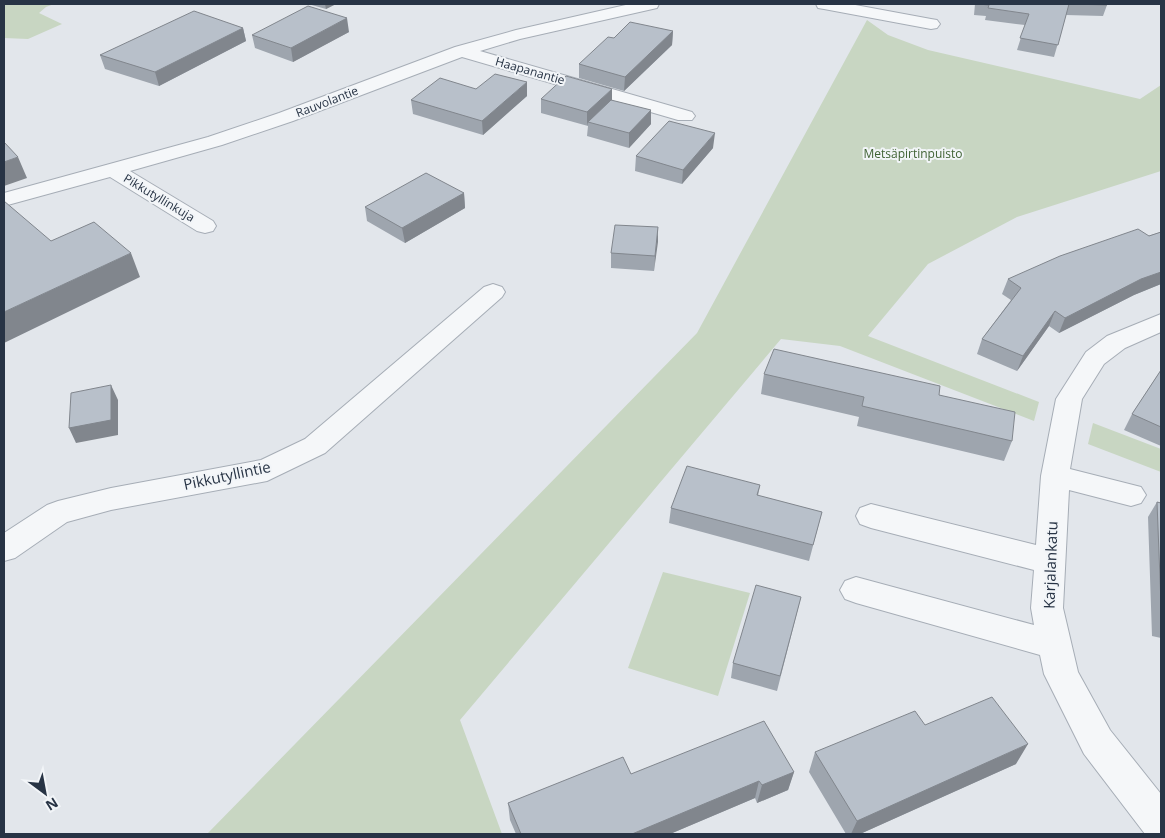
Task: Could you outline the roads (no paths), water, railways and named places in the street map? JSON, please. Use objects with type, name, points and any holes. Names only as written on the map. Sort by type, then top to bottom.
[{"type":"street","name":"Rauvolantie","points":[[4,200],[215,141],[462,52],[516,35],[651,4]]},
{"type":"street","points":[[824,4],[931,24]]},
{"type":"street","name":"Haapanantie","points":[[462,52],[685,116]]},
{"type":"street","name":"Pikkutyllinkuja","points":[[112,170],[205,226]]},
{"type":"street","name":"Pikkutyllintie","points":[[4,548],[58,513],[85,505],[267,470],[293,458],[315,446],[493,292]]},
{"type":"street","name":"Karjalankatu","points":[[1161,322],[1116,342],[1095,358],[1069,399],[1061,431],[1055,476],[1047,608],[1062,674],[1097,742],[1161,824]]},
{"type":"street","points":[[1055,476],[1131,495]]},
{"type":"street","points":[[871,516],[1049,560]]},
{"type":"street","points":[[856,590],[1055,645]]},
{"type":"park label","name":"Metsäpirtinpuisto","points":[[913,154]]}]
